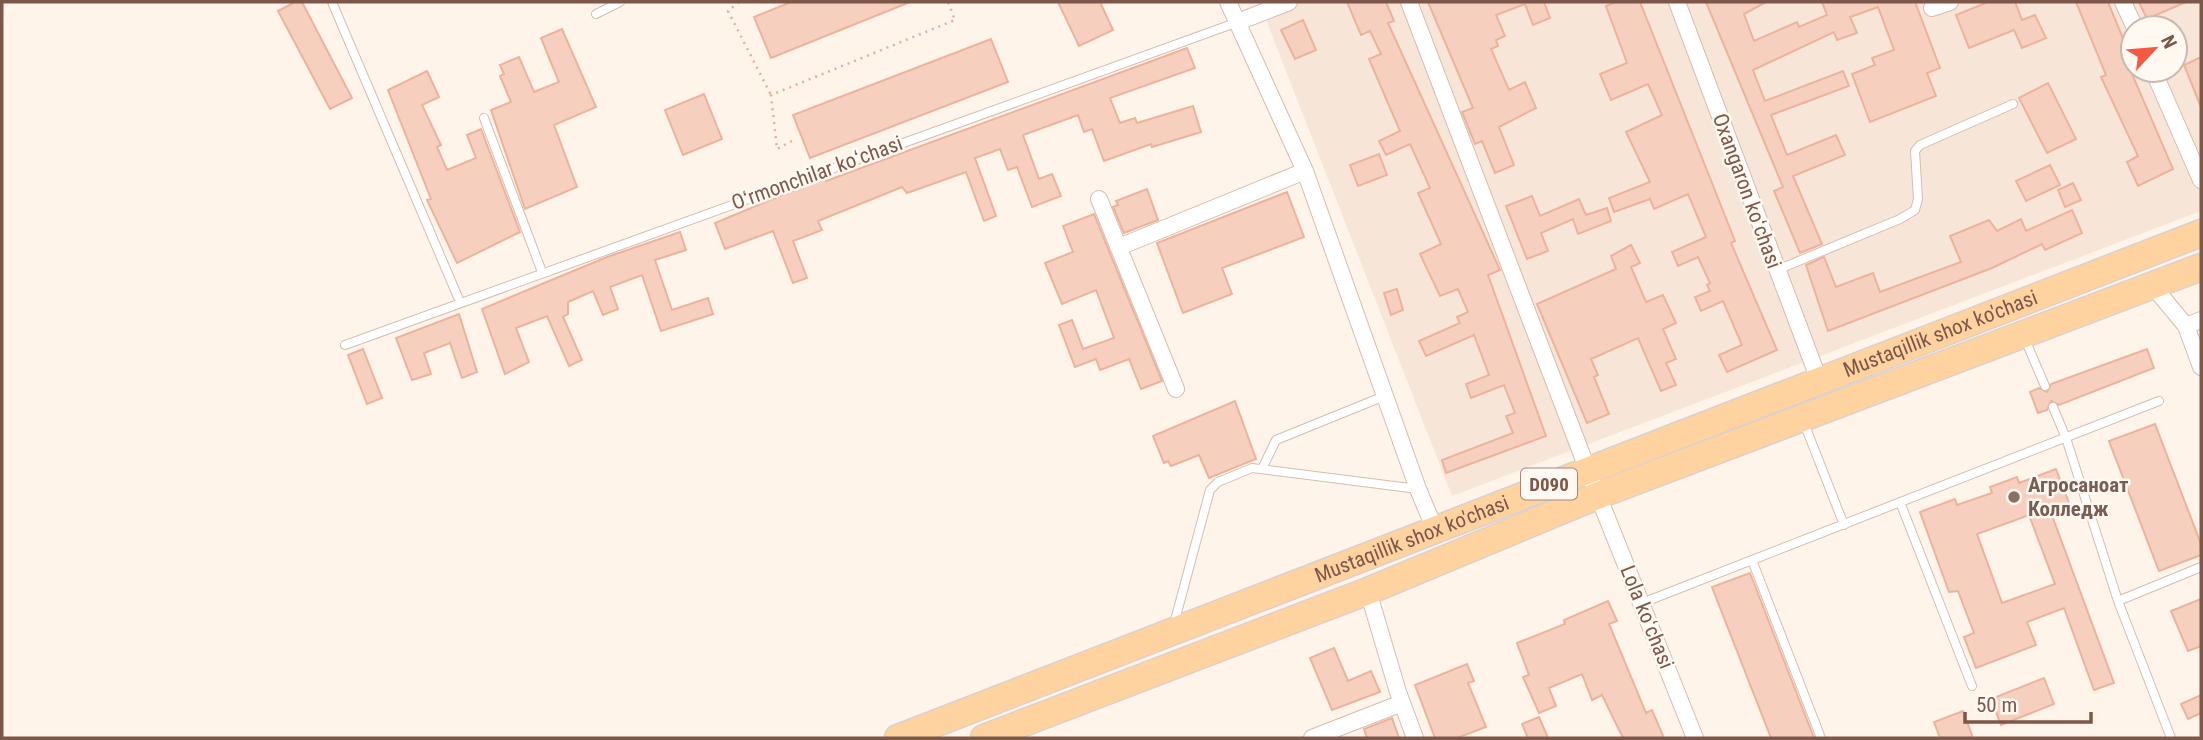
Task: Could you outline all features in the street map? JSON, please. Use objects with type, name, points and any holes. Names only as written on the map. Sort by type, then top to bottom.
[{"type":"main road","name":"Mustaqillik shox ko'chasi","points":[[898,738],[929,733],[1172,634],[1436,532],[1587,468],[2201,233]]},
{"type":"main road","name":"Mustaqillik shox ko'chasi","points":[[984,738],[1368,591],[1599,495],[2201,267]]},
{"type":"street","points":[[1227,2],[1305,171],[1387,395],[1418,489],[1436,532]]},
{"type":"street","name":"Oʻrmonchilar koʻchasi","points":[[1238,22],[1289,2]]},
{"type":"street","name":"Lola koʻchasi","points":[[1409,2],[1587,468],[1695,738]]},
{"type":"street","name":"Oxangaron koʻchasi","points":[[1677,2],[1819,380]]},
{"type":"street","points":[[1932,8],[1950,2]]},
{"type":"street","points":[[2159,84],[2201,180]]},
{"type":"street","points":[[1119,247],[1305,171]]},
{"type":"street","points":[[1100,199],[1176,389]]},
{"type":"street","points":[[2152,285],[2194,323],[2201,367]]},
{"type":"street","points":[[1368,591],[1415,738]]},
{"type":"street","points":[[1312,738],[1402,703]]},
{"type":"lane","points":[[332,2],[460,302]]},
{"type":"lane","points":[[596,13],[620,2]]},
{"type":"lane","name":"Oʻrmonchilar koʻchasi","points":[[345,345],[1238,22]]},
{"type":"lane","points":[[1777,270],[1900,219],[1915,210],[1918,199],[1915,151],[1920,145],[2013,104]]},
{"type":"lane","points":[[484,118],[542,272]]},
{"type":"lane","points":[[2023,335],[2045,386]]},
{"type":"lane","points":[[1262,469],[1276,440],[1387,395]]},
{"type":"lane","points":[[1642,603],[2160,401]]},
{"type":"lane","points":[[2053,407],[2066,438],[2118,601],[2171,738]]},
{"type":"lane","points":[[1803,419],[1844,524]]},
{"type":"lane","points":[[1172,634],[1210,490],[1218,482],[1252,468],[1418,489]]},
{"type":"lane","points":[[1900,502],[1972,686]]},
{"type":"lane","points":[[1752,560],[1821,737]]},
{"type":"lane","points":[[2118,601],[2201,567]]},
{"type":"path","points":[[738,2],[728,11],[771,95],[777,149],[792,141]]},
{"type":"path","points":[[771,95],[955,20],[948,2]]},
{"type":"shaded area","points":[[1259,2],[2201,2],[2201,211],[1452,496]]},
{"type":"building","points":[[295,2],[302,2],[352,98],[330,109],[278,11]]},
{"type":"building","points":[[791,2],[910,2],[771,58],[754,17]]},
{"type":"building","points":[[1058,2],[1100,2],[1113,30],[1079,46]]},
{"type":"building","points":[[1347,2],[1386,2],[1394,21],[1388,23],[1500,270],[1488,275],[1546,436],[1446,473],[1442,460],[1513,433],[1506,416],[1515,413],[1504,385],[1471,398],[1466,384],[1489,375],[1474,335],[1426,356],[1419,341],[1460,323],[1457,317],[1468,312],[1458,289],[1440,296],[1420,254],[1441,244],[1418,193],[1430,188],[1410,144],[1386,155],[1379,141],[1400,131],[1369,59],[1381,54],[1370,31],[1361,35]]},
{"type":"building","points":[[1428,2],[1544,2],[1550,18],[1533,25],[1525,4],[1496,15],[1505,36],[1496,40],[1498,46],[1491,49],[1509,90],[1525,82],[1536,108],[1499,127],[1514,165],[1495,173],[1482,141],[1475,144],[1462,112],[1473,108]]},
{"type":"building","points":[[1616,2],[1640,2],[1735,241],[1731,243],[1777,350],[1727,372],[1719,355],[1742,345],[1723,301],[1701,311],[1695,297],[1710,291],[1707,285],[1710,283],[1698,257],[1678,266],[1672,252],[1706,237],[1688,194],[1654,209],[1650,199],[1614,212],[1609,198],[1650,182],[1626,132],[1662,115],[1648,84],[1611,100],[1600,74],[1627,63],[1606,6]]},
{"type":"building","points":[[1706,2],[1766,2],[1744,14],[1754,41],[1797,22],[1799,27],[1827,15],[1822,2],[1915,2],[1940,68],[1927,73],[1936,96],[1870,122],[1852,74],[1875,65],[1872,58],[1894,50],[1878,7],[1850,17],[1857,33],[1837,40],[1834,32],[1753,70],[1765,101],[1843,71],[1849,86],[1771,115],[1787,155],[1836,135],[1845,155],[1793,176],[1822,244],[1800,253],[1774,191],[1783,187]]},
{"type":"building","points":[[1988,2],[2015,2],[2022,20],[2035,15],[2046,38],[2022,48],[2014,30],[1969,48],[1956,15]]},
{"type":"building","points":[[2076,2],[2108,2],[2119,29],[2119,84],[2136,84],[2173,169],[2138,186],[2127,162],[2138,156],[2101,77],[2106,75]]},
{"type":"building","points":[[2139,2],[2186,2],[2158,14],[2145,14]]},
{"type":"building","points":[[1303,20],[1316,50],[1295,59],[1281,30]]},
{"type":"building","points":[[562,29],[596,107],[554,125],[577,187],[525,209],[491,110],[511,102],[500,76],[504,74],[500,65],[519,57],[534,92],[559,82],[541,38]]},
{"type":"building","points":[[991,39],[1008,82],[810,158],[793,115]]},
{"type":"building","points":[[1187,48],[1195,68],[1110,98],[1120,123],[1135,118],[1137,123],[1193,106],[1201,132],[1152,147],[1151,144],[1104,161],[1092,129],[1084,132],[1078,115],[1023,135],[1039,179],[1052,174],[1061,196],[1032,207],[1017,167],[1008,170],[1000,149],[975,158],[996,216],[984,221],[966,172],[907,193],[902,187],[818,221],[822,230],[793,241],[807,278],[793,283],[773,231],[725,249],[715,223],[825,178],[826,181]]},
{"type":"building","points":[[2201,57],[2201,107],[2189,77],[2189,63]]},
{"type":"building","points":[[427,71],[439,97],[422,105],[441,145],[437,147],[447,170],[476,158],[467,135],[481,129],[520,232],[457,263],[427,200],[431,199],[388,90]]},
{"type":"building","points":[[2048,83],[2076,139],[2047,153],[2019,98]]},
{"type":"building","points":[[704,94],[722,139],[683,155],[665,110]]},
{"type":"building","points":[[1379,154],[1387,175],[1358,186],[1350,165]]},
{"type":"building","points":[[2050,165],[2060,185],[2026,201],[2016,181]]},
{"type":"building","points":[[2073,183],[2081,200],[2065,207],[2058,190]]},
{"type":"building","points":[[1147,189],[1158,220],[1124,233],[1113,207],[1118,205],[1116,201]]},
{"type":"building","points":[[1287,192],[1304,237],[1222,268],[1232,294],[1183,313],[1157,243]]},
{"type":"building","points":[[1532,196],[1540,216],[1579,199],[1586,215],[1607,208],[1611,221],[1578,234],[1573,219],[1541,233],[1548,251],[1527,259],[1506,206]]},
{"type":"building","points":[[2072,210],[2082,233],[2045,250],[2042,244],[1992,268],[1828,331],[1806,265],[1824,257],[1836,287],[1873,273],[1880,292],[1961,262],[1950,236],[1989,220],[1997,231],[2021,219],[2026,231]]},
{"type":"building","points":[[1094,214],[1162,381],[1141,389],[1129,359],[1100,370],[1096,359],[1075,367],[1059,325],[1072,320],[1083,349],[1114,338],[1096,290],[1062,304],[1045,263],[1073,252],[1063,226]]},
{"type":"building","points":[[680,232],[686,250],[655,260],[672,310],[708,298],[713,314],[661,331],[642,275],[610,287],[618,309],[603,315],[593,291],[568,302],[568,314],[563,317],[582,360],[569,366],[547,316],[516,328],[529,362],[505,374],[482,309],[607,257]]},
{"type":"building","points":[[1631,245],[1640,263],[1631,267],[1646,302],[1663,295],[1676,323],[1663,329],[1676,359],[1666,363],[1676,385],[1661,391],[1638,338],[1591,359],[1598,375],[1594,377],[1609,414],[1587,423],[1537,304],[1616,269],[1611,256]]},
{"type":"building","points":[[1397,289],[1403,310],[1391,315],[1384,293]]},
{"type":"building","points":[[459,314],[477,372],[462,378],[450,343],[424,353],[431,374],[412,380],[396,338]]},
{"type":"building","points":[[363,349],[382,398],[367,404],[348,355]]},
{"type":"building","points":[[2147,349],[2154,368],[2059,405],[2051,401],[2047,410],[2038,413],[2030,392],[2039,388],[2047,392],[2051,384]]},
{"type":"building","points":[[1235,401],[1256,459],[1209,478],[1199,455],[1171,466],[1168,461],[1164,463],[1153,436]]},
{"type":"building","points":[[2155,424],[2201,544],[2201,555],[2159,571],[2109,441]]},
{"type":"building","points":[[2056,469],[2069,503],[2050,510],[2114,683],[2094,690],[2064,608],[2027,622],[2036,645],[1976,668],[1964,637],[1974,633],[1958,591],[1949,592],[1920,512],[1955,499],[1957,505],[1992,493],[1990,487],[2017,477],[2019,483]],"holes":[[[2029,515],[2055,584],[2002,603],[1977,534]]]},
{"type":"building","points":[[1750,573],[1814,738],[1771,738],[1712,587]]},
{"type":"building","points":[[2201,599],[2201,646],[2188,651],[2171,611]]},
{"type":"building","points":[[1608,601],[1617,621],[1609,624],[1646,713],[1652,710],[1664,738],[1623,738],[1602,695],[1592,700],[1582,674],[1549,688],[1556,706],[1539,713],[1523,677],[1529,675],[1517,643],[1565,624],[1564,620]]},
{"type":"building","points":[[1334,648],[1348,681],[1371,671],[1380,692],[1332,710],[1310,658]]},
{"type":"building","points":[[1467,664],[1474,681],[1468,683],[1486,727],[1457,738],[1435,738],[1415,685]]},
{"type":"building","points":[[2044,678],[2054,704],[2001,725],[1991,699]]},
{"type":"building","points":[[2201,695],[2201,713],[2188,719],[2181,704]]},
{"type":"building","points":[[1963,711],[1973,738],[1940,738],[1934,722]]},
{"type":"building","points":[[1539,717],[1548,738],[1528,738],[1522,724]]},
{"type":"building","points":[[1392,718],[1399,738],[1367,738],[1364,729]]},
{"type":"place","name":"Агросаноат Колледж","points":[[2014,497]]}]
